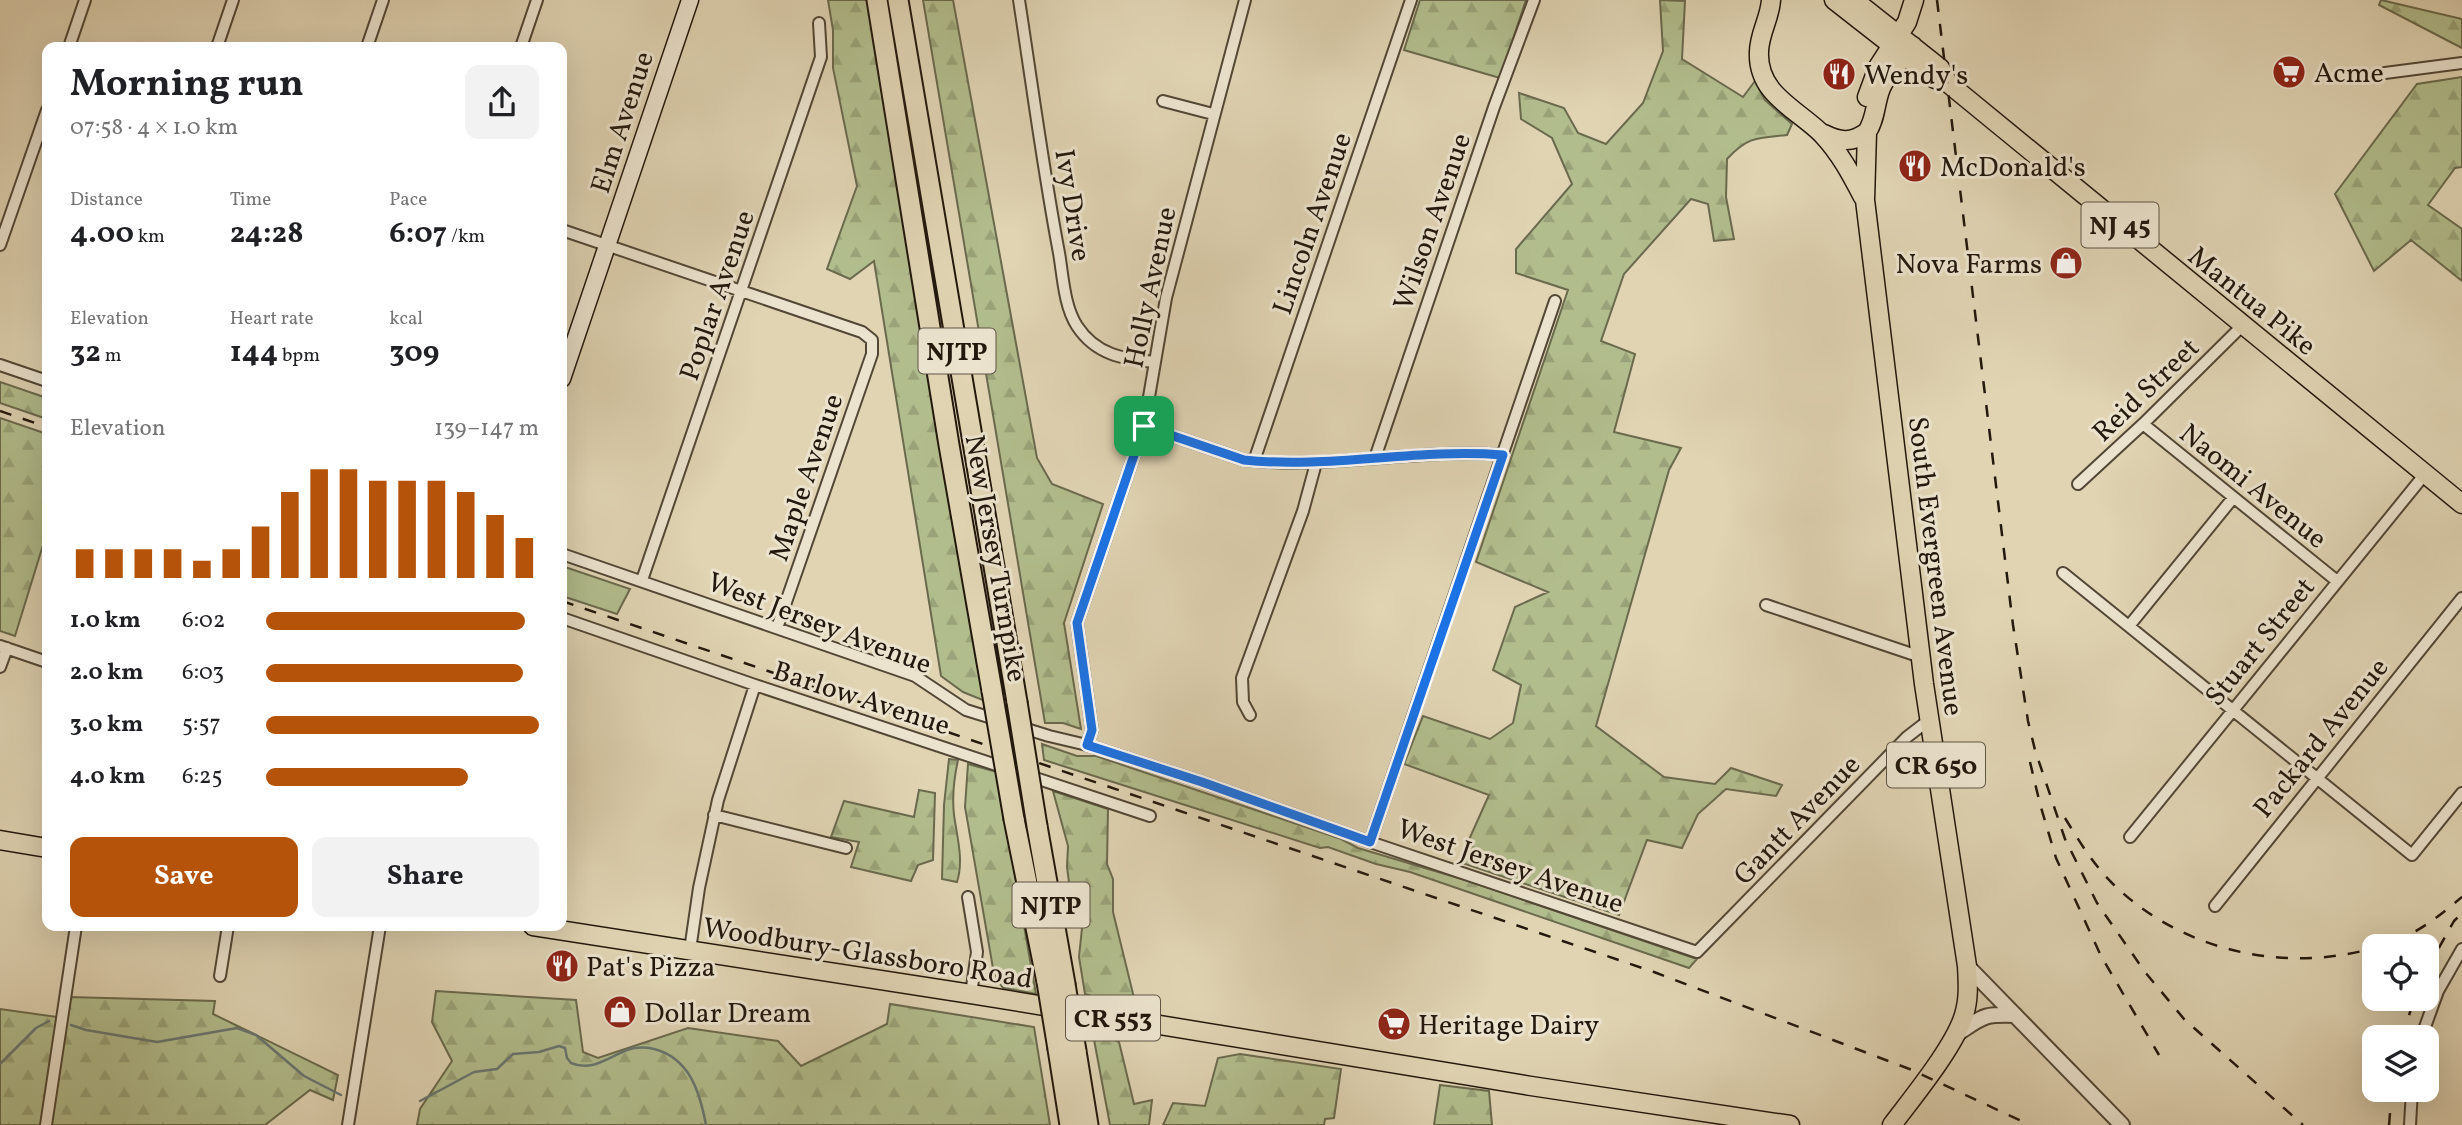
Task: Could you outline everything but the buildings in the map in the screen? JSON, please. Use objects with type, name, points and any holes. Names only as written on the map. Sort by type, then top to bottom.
[{"type":"highway","name":"New Jersey Turnpike","points":[[877,0],[948,445],[1014,819],[1056,983]]},
{"type":"highway","name":"New Jersey Turnpike","points":[[898,0],[1037,826],[1067,1050],[1088,1125]]},
{"type":"highway","name":"New Jersey Turnpike","points":[[1067,1050],[1070,1125]]},
{"type":"main road","name":"Elm Avenue","points":[[567,364],[690,0]]},
{"type":"main road","points":[[1771,0],[1760,38],[1758,55],[1762,75],[1777,98],[1821,133],[1847,165],[1865,200]]},
{"type":"main road","name":"Mantua Pike","points":[[1834,0],[1899,42]]},
{"type":"main road","name":"Mantua Pike","points":[[1854,0],[1935,79],[1948,83],[2462,504]]},
{"type":"main road","points":[[1868,0],[1899,42]]},
{"type":"main road","name":"South Evergreen Avenue","points":[[1882,1125],[1897,1119],[1958,1032],[1967,1001],[1967,967],[1920,657],[1865,200],[1867,132],[1872,126],[1882,87],[1914,0]]},
{"type":"main road","points":[[1821,133],[1843,141],[1855,139],[1867,132]]},
{"type":"main road","points":[[0,840],[42,847]]},
{"type":"main road","name":"Woodbury-Glassboro Road","points":[[566,931],[1788,1125]]},
{"type":"main road","name":"Woodbury-Glassboro Road","points":[[1693,1112],[1718,1125]]},
{"type":"street","points":[[71,42],[85,0]]},
{"type":"street","points":[[219,42],[233,0]]},
{"type":"street","points":[[369,42],[383,0]]},
{"type":"street","points":[[523,42],[537,0]]},
{"type":"street","name":"Ivy Drive","points":[[1020,0],[1051,209],[1073,318],[1085,336],[1098,348],[1114,356],[1155,362]]},
{"type":"street","name":"Holly Avenue","points":[[1087,745],[1092,730],[1077,623],[1144,426],[1166,298],[1245,0]]},
{"type":"street","name":"Lincoln Avenue","points":[[1254,461],[1411,0]]},
{"type":"street","name":"Wilson Avenue","points":[[1375,458],[1490,118],[1534,0]]},
{"type":"street","name":"Poplar Avenue","points":[[642,580],[821,57],[819,23]]},
{"type":"street","points":[[2385,73],[2462,63]]},
{"type":"street","points":[[1163,101],[1213,114]]},
{"type":"street","points":[[0,245],[42,124]]},
{"type":"street","points":[[567,232],[741,291]]},
{"type":"street","name":"Maple Avenue","points":[[741,291],[862,332],[872,340],[872,355],[777,628]]},
{"type":"street","points":[[1370,842],[1555,301]]},
{"type":"street","name":"Reid Street","points":[[2078,484],[2242,326]]},
{"type":"street","points":[[0,365],[42,379]]},
{"type":"street","name":"Naomi Avenue","points":[[2143,424],[2337,581]]},
{"type":"street","points":[[1144,426],[1254,461],[1316,463],[1479,453],[1503,455]]},
{"type":"street","points":[[1250,715],[1243,702],[1242,678],[1303,511],[1316,463]]},
{"type":"street","name":"Stuart Street","points":[[2130,837],[2425,474]]},
{"type":"street","points":[[2129,625],[2233,498]]},
{"type":"street","name":"West Jersey Avenue","points":[[567,556],[915,676],[966,710],[1202,782],[1370,842],[1697,952]]},
{"type":"street","points":[[2063,573],[2412,855],[2462,793]]},
{"type":"street","name":"Packard Avenue","points":[[2215,905],[2462,598]]},
{"type":"street","points":[[1766,605],[1920,657]]},
{"type":"street","name":"Barlow Avenue","points":[[567,620],[1150,816]]},
{"type":"street","points":[[0,667],[3,647],[42,660]]},
{"type":"street","points":[[690,950],[714,815],[755,685]]},
{"type":"street","name":"Gantt Avenue","points":[[1697,952],[1907,737],[1929,719]]},
{"type":"street","points":[[714,815],[846,848]]},
{"type":"street","points":[[968,897],[977,952],[971,994]]},
{"type":"street","points":[[46,1125],[75,931]]},
{"type":"street","points":[[220,976],[227,931]]},
{"type":"street","points":[[348,1125],[379,931]]},
{"type":"street","points":[[2425,1025],[2438,991],[2462,949]]},
{"type":"street","points":[[1967,967],[2122,1125]]},
{"type":"street","points":[[1958,1032],[1990,1014],[2015,1015]]},
{"type":"street","points":[[2410,1125],[2411,1102]]},
{"type":"green space","points":[[828,0],[867,0],[985,701],[963,692],[941,676],[874,261],[850,279],[827,269],[857,186],[833,68],[833,30]]},
{"type":"green space","points":[[923,0],[953,0],[1037,458],[1052,484],[1103,504],[1064,623],[1081,729],[1063,723],[1045,723]]},
{"type":"green space","points":[[1420,0],[1526,0],[1500,78],[1404,50]]},
{"type":"green space","points":[[1660,0],[1685,1],[1682,59],[1743,97],[1755,81],[1765,100],[1792,124],[1787,135],[1748,142],[1727,159],[1726,197],[1734,239],[1714,241],[1708,204],[1691,199],[1624,274],[1601,341],[1635,354],[1614,432],[1681,448],[1669,470],[1596,726],[1664,777],[1715,784],[1731,768],[1782,785],[1776,796],[1726,789],[1698,814],[1682,848],[1647,840],[1619,915],[1459,862],[1489,795],[1404,764],[1423,716],[1490,739],[1513,723],[1521,685],[1493,670],[1515,607],[1548,592],[1476,562],[1568,290],[1516,273],[1516,249],[1572,184],[1552,138],[1521,119],[1519,93],[1564,108],[1578,133],[1606,144],[1643,103],[1663,51]]},
{"type":"green space","points":[[2381,0],[2462,19],[2462,48],[2379,5]]},
{"type":"green space","points":[[2462,77],[2462,167],[2455,168],[2428,205],[2462,229],[2462,281],[2411,240],[2374,271],[2335,194],[2417,84]]},
{"type":"green space","points":[[0,382],[42,396],[42,417],[0,403]]},
{"type":"green space","points":[[0,418],[42,432],[42,548],[15,636],[0,631]]},
{"type":"green space","points":[[567,568],[630,589],[617,614],[567,598]]},
{"type":"green space","points":[[1042,744],[1077,756],[1096,756],[1341,839],[1358,848],[1465,880],[1697,959],[1689,968],[1410,872],[1376,864],[1328,847],[1320,848],[1044,760]]},
{"type":"green space","points":[[949,759],[958,760],[953,801],[960,857],[957,882],[942,879],[944,805]]},
{"type":"green space","points":[[968,764],[997,772],[1036,994],[1003,988],[994,974],[965,807]]},
{"type":"green space","points":[[919,790],[935,793],[933,860],[918,865],[911,881],[851,867],[859,842],[831,837],[844,801],[914,817]]},
{"type":"green space","points":[[1053,791],[1108,809],[1107,864],[1113,879],[1113,912],[1137,1010],[1085,994],[1079,957],[1082,928],[1073,913],[1067,867],[1068,846]]},
{"type":"green space","points":[[436,991],[576,1000],[583,1052],[598,1058],[688,1028],[778,1041],[801,1066],[887,1024],[890,1004],[1034,1027],[1050,1125],[417,1125],[420,1109],[452,1061],[432,1022]]},
{"type":"green space","points":[[69,997],[215,1001],[213,1014],[338,1075],[333,1100],[310,1090],[265,1125],[0,1125],[0,1009],[64,1018]]},
{"type":"green space","points":[[1092,1029],[1119,1042],[1134,1104],[1152,1100],[1149,1125],[1110,1125]]},
{"type":"green space","points":[[1240,1054],[1341,1069],[1334,1118],[1325,1119],[1324,1125],[1163,1125],[1173,1103],[1205,1106],[1218,1058]]},
{"type":"green space","points":[[1440,1085],[1489,1091],[1492,1125],[1434,1125]]},
{"type":"waterway","points":[[0,1064],[36,1028],[49,1021]]},
{"type":"waterway","points":[[71,1025],[157,1042],[237,1028],[256,1035],[304,1076],[341,1095]]},
{"type":"waterway","points":[[420,1101],[474,1072],[497,1069],[513,1054],[539,1052],[559,1046],[565,1048],[571,1063],[586,1066],[630,1049],[647,1048],[666,1054],[685,1069],[696,1089],[706,1125]]},
{"type":"railway","points":[[1937,0],[2013,625],[2035,750],[2065,839],[2097,903],[2145,972],[2184,1019],[2303,1125]]},
{"type":"railway","points":[[0,411],[42,425]]},
{"type":"railway","points":[[567,603],[1654,972],[1912,1070],[2030,1125]]},
{"type":"railway","points":[[2030,762],[2056,858],[2101,956],[2159,1055]]},
{"type":"railway","points":[[2065,818],[2105,876],[2142,908],[2175,928],[2211,944],[2248,953],[2286,958],[2325,957],[2363,951],[2408,935],[2433,920],[2462,897]]},
{"type":"railway","points":[[2439,948],[2454,921],[2462,913]]},
{"type":"railway","points":[[2406,1025],[2410,1011]]},
{"type":"railway","points":[[2389,1125],[2391,1102]]},
{"type":"place","name":"Acme","points":[[2289,72]]},
{"type":"place","name":"Wendy's","points":[[1839,74]]},
{"type":"place","name":"McDonald's","points":[[1915,166]]},
{"type":"place","name":"Nova Farms","points":[[2066,263]]},
{"type":"place","name":"Pat's Pizza","points":[[562,966]]},
{"type":"place","name":"Dollar Dream","points":[[620,1012]]},
{"type":"place","name":"Heritage Dairy","points":[[1394,1024]]},
{"type":"route","points":[[1144,426],[1254,461],[1316,463],[1479,453],[1503,455],[1370,842],[1202,782],[1087,745],[1092,730],[1077,623],[1144,426]]}]
